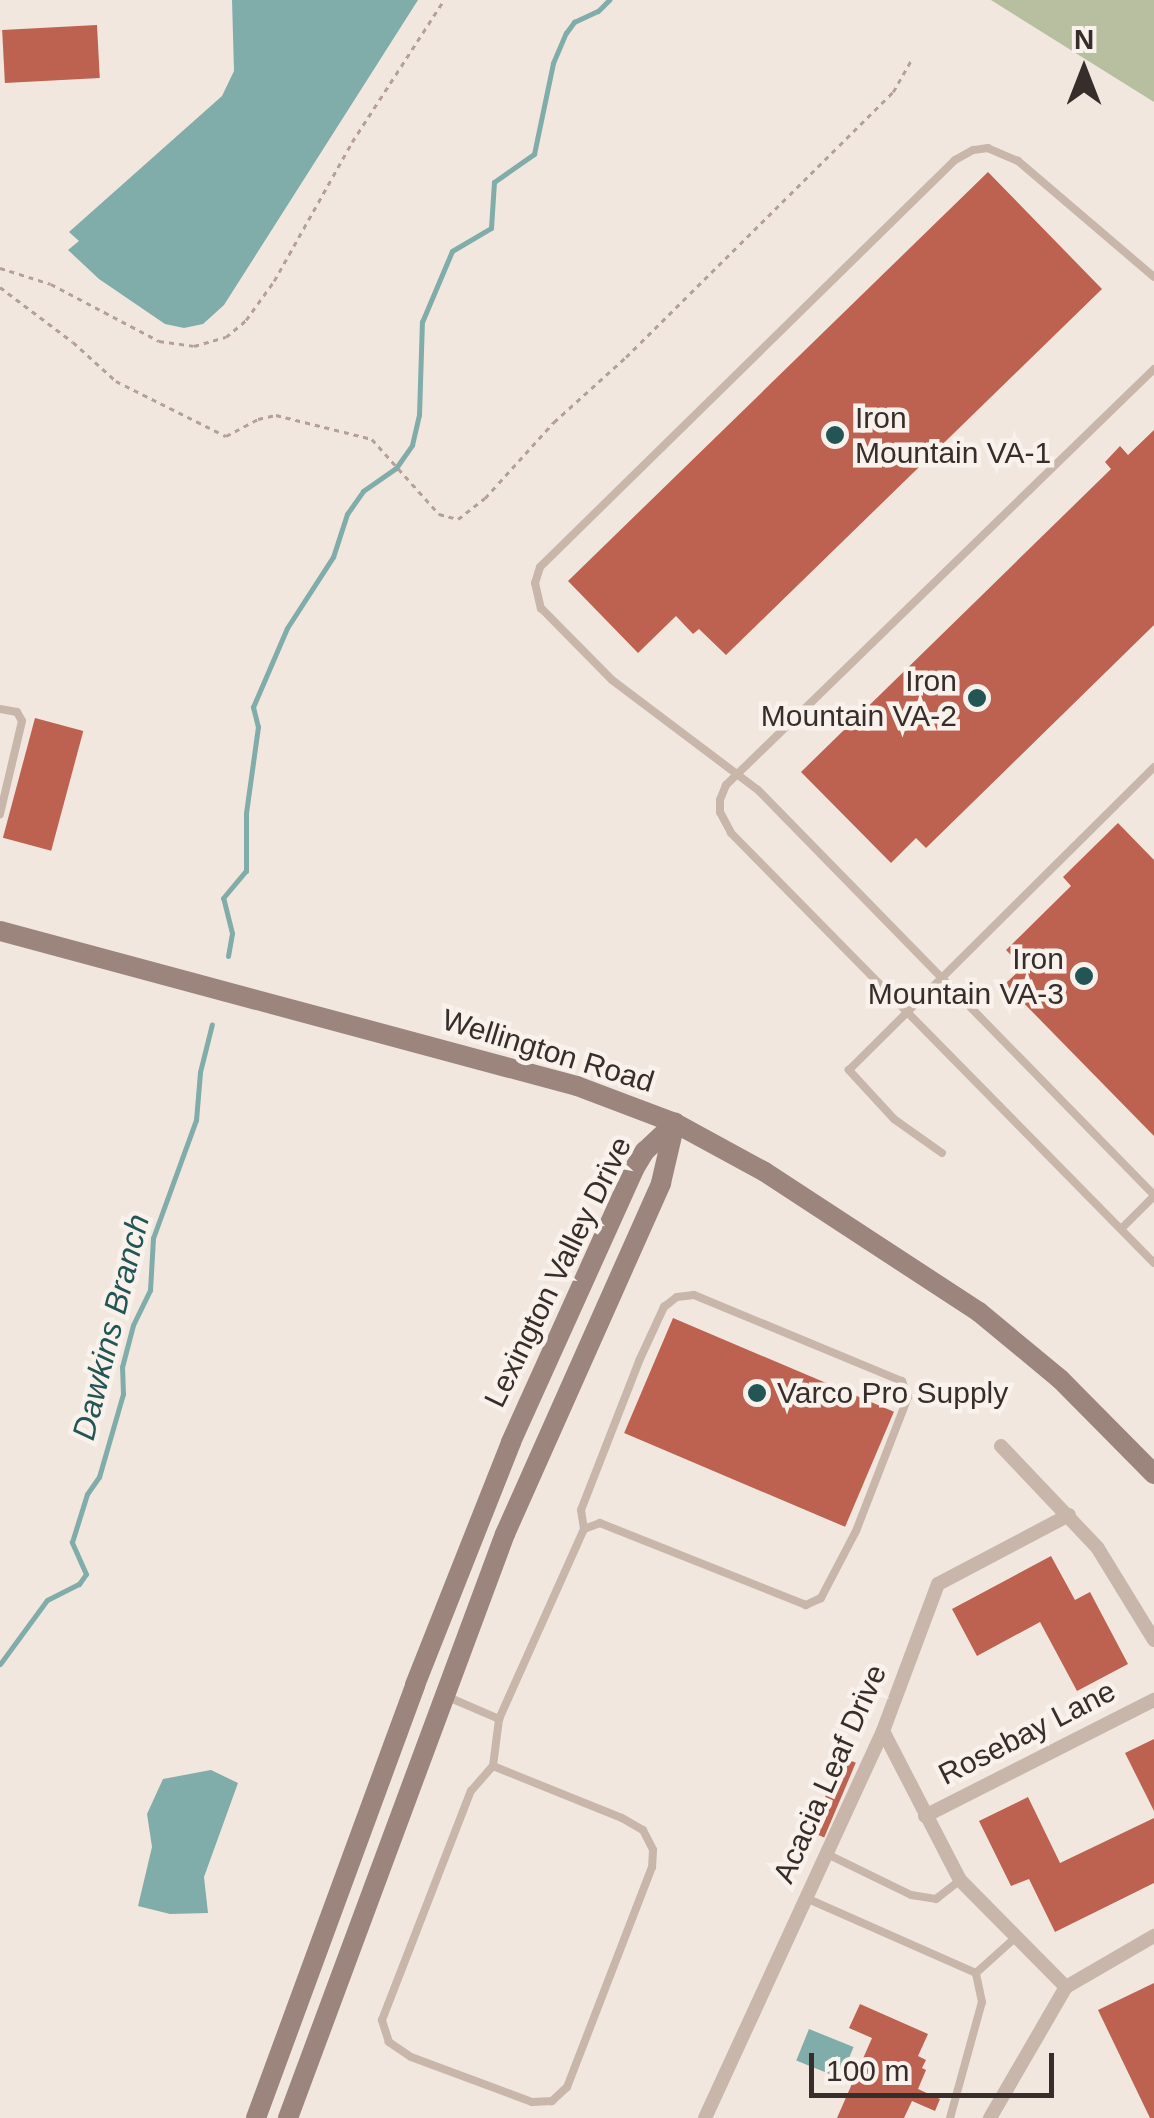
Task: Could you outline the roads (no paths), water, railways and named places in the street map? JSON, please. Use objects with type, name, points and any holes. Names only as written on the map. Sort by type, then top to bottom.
[{"type":"street","name":"Wellington Road","points":[[0,931],[577,1086],[675,1123],[765,1172],[965,1302],[1060,1379],[1154,1474]]},
{"type":"street","name":"Lexington Valley Drive","points":[[256,2118],[415,1685],[510,1442],[645,1151],[675,1123]]},
{"type":"street","name":"Lexington Valley Drive","points":[[288,2118],[444,1695],[534,1466],[661,1183],[675,1123]]},
{"type":"street","points":[[1001,1446],[1097,1548],[1154,1640]]},
{"type":"street","name":"Acacia Leaf Drive","points":[[705,2118],[883,1731],[938,1584],[1070,1515]]},
{"type":"street","points":[[415,1685],[444,1695]]},
{"type":"street","name":"Rosebay Lane","points":[[925,1816],[1154,1700]]},
{"type":"street","points":[[883,1731],[960,1880],[1066,1986]]},
{"type":"street","points":[[990,2118],[1066,1986],[1154,1936]]},
{"type":"lane","points":[[1121,1229],[1154,1196],[739,773],[612,680],[553,620],[536,596],[540,567],[956,160],[972,150],[988,148],[1018,161],[1154,276]]},
{"type":"lane","points":[[1154,368],[726,785],[720,800],[720,812],[731,833],[1154,1263]]},
{"type":"lane","points":[[0,708],[17,712],[22,721],[0,814]]},
{"type":"lane","points":[[942,1153],[894,1119],[849,1070],[1154,767]]},
{"type":"lane","points":[[493,1766],[622,1818],[643,1830],[653,1850],[652,1867],[567,2087],[552,2101],[532,2102],[411,2057],[389,2042],[382,2020],[471,1792],[493,1766],[499,1718],[584,1529],[582,1510],[619,1410],[664,1307],[677,1297],[694,1295],[902,1380],[908,1397],[856,1530],[821,1598],[806,1606],[600,1523],[584,1529]]},
{"type":"lane","points":[[444,1695],[499,1718]]},
{"type":"lane","points":[[826,1854],[911,1895],[936,1898],[960,1880]]},
{"type":"lane","points":[[806,1898],[976,1972]]},
{"type":"lane","points":[[976,1972],[1016,1937]]},
{"type":"lane","points":[[950,2118],[982,2002],[976,1972]]},
{"type":"water","points":[[232,0],[418,0],[224,305],[203,324],[184,328],[165,324],[99,279],[68,250],[79,241],[69,232],[222,96],[234,71]]},
{"type":"water","points":[[211,1770],[238,1783],[204,1877],[208,1913],[170,1914],[138,1906],[152,1847],[147,1814],[163,1779]]},
{"type":"water","points":[[809,2029],[854,2047],[841,2079],[796,2061]]},
{"type":"waterway","name":"Dawkins Branch","points":[[228,956],[232,933],[223,898],[246,871],[246,813],[258,727],[253,707],[287,628],[333,557],[347,514],[363,491],[396,468],[412,445],[419,415],[422,322],[452,251],[491,228],[494,182],[534,154],[553,63],[566,33],[574,22],[598,11],[609,0]]},
{"type":"waterway","name":"Dawkins Branch","points":[[0,1664],[47,1600],[79,1584],[86,1574],[72,1542],[87,1494],[99,1477],[123,1394],[122,1367],[133,1325],[150,1290],[153,1238],[196,1120],[200,1072],[212,1024]]},
{"type":"place","name":"Iron Mountain VA-1","points":[[835,435]]},
{"type":"place","name":"Iron Mountain VA-2","points":[[977,698]]},
{"type":"place","name":"Iron Mountain VA-3","points":[[1084,976]]},
{"type":"place","name":"Varco Pro Supply","points":[[757,1393]]}]
